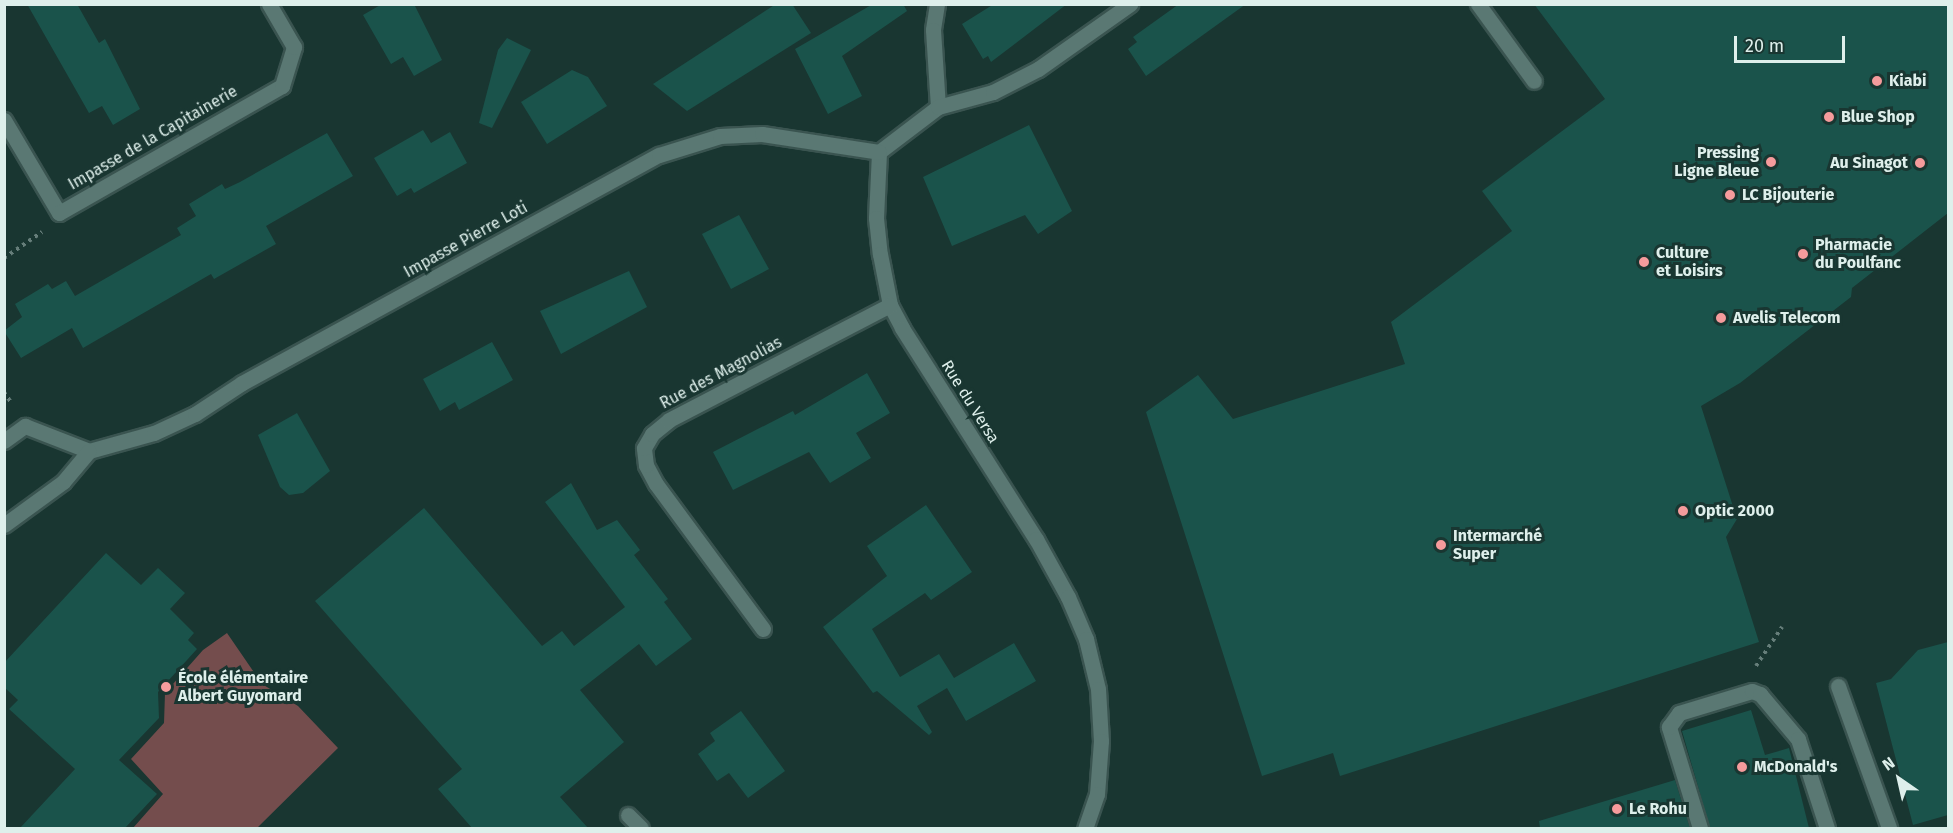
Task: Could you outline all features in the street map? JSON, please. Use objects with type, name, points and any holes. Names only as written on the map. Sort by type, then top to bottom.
[{"type":"street","name":"Impasse de la Capitainerie","points":[[4,120],[58,213],[282,86],[294,47],[269,4]]},
{"type":"street","points":[[937,4],[933,30],[938,107]]},
{"type":"street","points":[[879,152],[938,107],[993,92],[1038,69],[1130,4]]},
{"type":"street","points":[[1478,4],[1534,81]]},
{"type":"street","name":"Impasse Pierre Loti","points":[[89,451],[154,433],[195,414],[242,383],[659,155],[720,136],[762,134],[879,152]]},
{"type":"street","name":"Rue du Versa","points":[[879,152],[876,218],[890,305],[1036,539],[1086,639],[1098,689],[1101,741],[1097,794],[1085,828]]},
{"type":"street","name":"Rue des Magnolias","points":[[763,629],[656,484],[646,465],[644,448],[652,434],[669,420],[890,305]]},
{"type":"street","points":[[4,441],[25,426],[89,451],[63,482],[4,525]]},
{"type":"street","points":[[1839,686],[1889,828]]},
{"type":"street","points":[[1700,828],[1669,727],[1679,713],[1752,691],[1760,694],[1798,739],[1827,828]]},
{"type":"street","points":[[628,815],[641,828]]},
{"type":"path","points":[[4,258],[34,241],[58,213]]},
{"type":"path","points":[[1752,671],[1782,627]]},
{"type":"shaded area","points":[[227,633],[262,684],[298,706],[338,748],[257,828],[133,828],[163,794],[131,759],[164,723],[165,693],[203,650]]},
{"type":"building","points":[[27,4],[77,4],[99,43],[105,39],[140,109],[113,125],[102,106],[89,113]]},
{"type":"building","points":[[382,4],[414,4],[442,60],[414,76],[403,57],[391,64],[363,15]]},
{"type":"building","points":[[776,4],[792,4],[811,33],[687,111],[653,84]]},
{"type":"building","points":[[873,4],[903,4],[907,11],[842,56],[862,96],[828,114],[795,49]]},
{"type":"building","points":[[994,4],[1067,4],[991,62],[988,56],[983,59],[962,24]]},
{"type":"building","points":[[1179,4],[1246,4],[1146,76],[1128,49],[1137,42],[1133,37]]},
{"type":"building","points":[[1534,4],[1948,4],[1948,213],[1852,288],[1851,297],[1740,383],[1701,406],[1737,519],[1726,537],[1759,642],[1340,776],[1333,753],[1262,776],[1146,412],[1198,375],[1233,419],[1405,364],[1391,322],[1512,231],[1482,191],[1605,99]]},
{"type":"building","points":[[507,38],[531,50],[492,128],[479,123],[498,50]]},
{"type":"building","points":[[572,70],[588,77],[607,106],[547,144],[521,102]]},
{"type":"building","points":[[1029,125],[1072,211],[1038,234],[1025,215],[952,246],[923,177]]},
{"type":"building","points":[[423,130],[431,143],[450,132],[467,163],[414,193],[411,188],[397,196],[374,158]]},
{"type":"building","points":[[327,133],[353,176],[266,226],[276,244],[214,279],[211,274],[83,348],[72,328],[21,358],[4,331],[22,317],[15,304],[48,284],[52,289],[66,281],[75,296],[181,235],[177,228],[196,216],[189,204],[222,184],[225,189],[240,182]]},
{"type":"building","points":[[739,215],[769,269],[731,289],[702,234]]},
{"type":"building","points":[[629,271],[647,307],[561,354],[540,311]]},
{"type":"building","points":[[492,342],[513,380],[459,410],[455,402],[440,411],[423,379]]},
{"type":"building","points":[[867,373],[890,413],[856,433],[871,458],[830,483],[809,452],[733,490],[713,452],[793,411],[795,415]]},
{"type":"building","points":[[297,413],[330,471],[303,493],[289,495],[280,487],[258,435]]},
{"type":"building","points":[[571,483],[597,530],[617,520],[640,550],[634,555],[668,599],[664,602],[692,639],[656,666],[639,644],[580,690],[624,742],[560,797],[588,828],[472,828],[438,789],[462,769],[315,601],[424,508],[542,646],[562,631],[574,646],[625,607],[545,502]]},
{"type":"building","points":[[926,505],[972,572],[931,600],[925,593],[872,629],[900,677],[939,654],[954,678],[1014,643],[1036,681],[966,721],[947,688],[917,706],[932,732],[929,735],[877,691],[873,693],[823,627],[887,576],[867,546]]},
{"type":"building","points":[[106,553],[141,585],[158,568],[185,593],[170,609],[194,633],[188,640],[197,649],[158,692],[159,718],[119,760],[157,794],[125,828],[20,828],[75,769],[9,709],[18,700],[4,687],[4,663]]},
{"type":"building","points":[[1948,642],[1948,815],[1913,825],[1876,683],[1891,679],[1918,650]]},
{"type":"building","name":"McDonald's","points":[[1751,710],[1765,755],[1789,748],[1809,828],[1710,828],[1682,731]]},
{"type":"building","points":[[741,711],[785,771],[748,798],[729,773],[717,781],[698,754],[715,741],[710,733]]},
{"type":"building","name":"Le Rohu","points":[[1675,780],[1690,828],[1540,828],[1539,821]]},
{"type":"place","name":"Kiabi","points":[[1877,81]]},
{"type":"place","name":"Blue Shop","points":[[1829,117]]},
{"type":"place","name":"Pressing Ligne Bleue","points":[[1771,162]]},
{"type":"place","name":"Au Sinagot","points":[[1920,163]]},
{"type":"place","name":"LC Bijouterie","points":[[1730,195]]},
{"type":"place","name":"Pharmacie du Poulfanc","points":[[1803,254]]},
{"type":"place","name":"Culture et Loisirs","points":[[1644,262]]},
{"type":"place","name":"Avelis Telecom","points":[[1721,318]]},
{"type":"place","name":"Optic 2000","points":[[1683,511]]},
{"type":"place","name":"Intermarché Super","points":[[1441,545]]},
{"type":"place","name":"École élémentaire Albert Guyomard","points":[[166,687]]},
{"type":"place","name":"McDonald's","points":[[1742,767]]},
{"type":"place","name":"Le Rohu","points":[[1617,809]]}]
